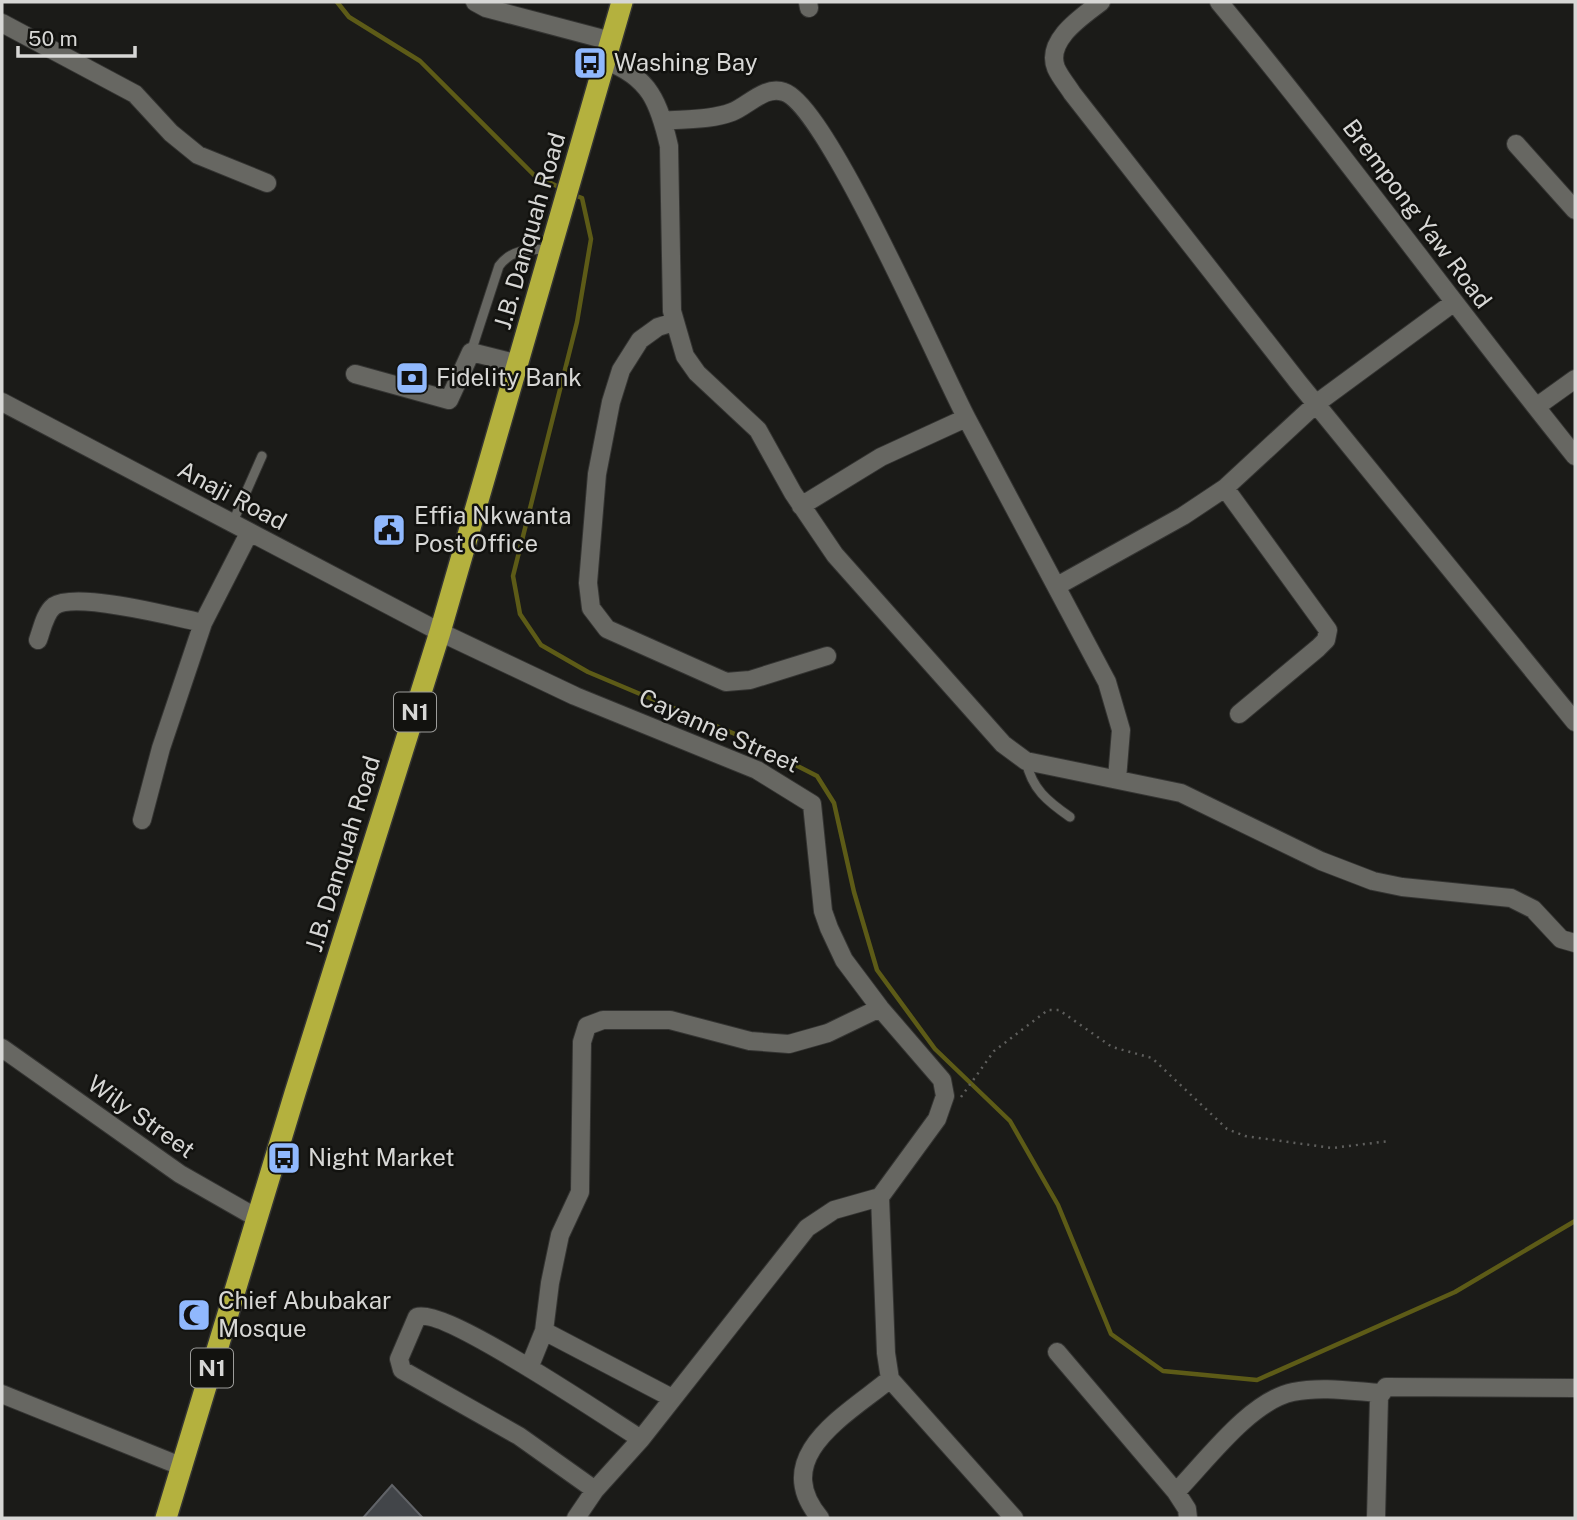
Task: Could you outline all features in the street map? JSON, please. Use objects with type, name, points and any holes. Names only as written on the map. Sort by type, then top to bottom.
[{"type":"highway","name":"J.B. Danquah Road","points":[[166,1518],[440,632],[622,2]]},
{"type":"street","points":[[475,2],[608,51],[642,80],[663,121],[669,146],[674,322],[685,356],[697,373],[758,430],[801,506],[844,565],[1003,744],[1026,761],[1181,793],[1286,845],[1373,881],[1402,887],[1511,898],[1534,909],[1561,939],[1575,943]]},
{"type":"street","points":[[1101,2],[1067,29],[1054,55],[1056,68],[1089,115],[1575,722]]},
{"type":"street","name":"Brempong Yaw Road","points":[[1219,2],[1290,87],[1453,303],[1575,456]]},
{"type":"street","points":[[2,23],[135,94],[171,134],[198,155],[267,183]]},
{"type":"street","points":[[663,121],[732,112],[772,91],[786,92],[800,102],[831,147],[966,418],[1107,682],[1118,715],[1121,749],[1116,779]]},
{"type":"street","points":[[1516,144],[1575,210]]},
{"type":"street","points":[[1056,586],[1183,516],[1225,488],[1317,402],[1453,303]]},
{"type":"street","points":[[674,322],[659,327],[640,340],[621,370],[611,402],[597,474],[588,583],[591,608],[607,629],[726,682],[750,680],[827,656]]},
{"type":"street","points":[[355,374],[449,400],[471,352],[519,364]]},
{"type":"street","points":[[1535,407],[1575,379]]},
{"type":"street","name":"Anaji Road","points":[[2,402],[440,632]]},
{"type":"street","points":[[801,506],[881,457],[966,418]]},
{"type":"street","points":[[1225,488],[1328,630],[1326,640],[1318,648],[1238,714]]},
{"type":"street","points":[[142,820],[161,748],[203,623],[249,533]]},
{"type":"street","points":[[38,640],[50,610],[65,601],[130,608],[203,623]]},
{"type":"street","name":"Cayanne Street","points":[[440,632],[575,696],[757,769],[806,798],[815,810],[823,911],[844,960],[880,1008],[936,1072],[945,1088],[937,1119],[880,1197]]},
{"type":"street","points":[[530,1368],[544,1331],[550,1283],[561,1235],[580,1192],[582,1042],[587,1026],[603,1020],[670,1020],[750,1041],[789,1044],[828,1033],[880,1008]]},
{"type":"street","name":"Wily Street","points":[[2,1048],[180,1174],[257,1218]]},
{"type":"street","points":[[576,1518],[595,1490],[641,1439],[815,1220],[834,1210],[880,1197],[886,1353],[890,1379],[1014,1518]]},
{"type":"street","points":[[595,1490],[519,1436],[402,1370],[399,1361],[415,1319],[423,1315],[459,1328],[530,1368],[641,1439]]},
{"type":"street","points":[[544,1331],[672,1398]]},
{"type":"street","points":[[1056,1352],[1176,1492],[1187,1509],[1188,1518]]},
{"type":"street","points":[[820,1518],[806,1495],[803,1467],[807,1453],[832,1427],[890,1379]]},
{"type":"street","points":[[1176,1492],[1264,1402],[1294,1392],[1323,1389],[1380,1393],[1395,1385],[1575,1388]]},
{"type":"street","points":[[1376,1518],[1380,1393]]},
{"type":"street","points":[[2,1394],[183,1467]]},
{"type":"lane","points":[[471,352],[499,266],[506,257],[517,251],[552,249]]},
{"type":"lane","points":[[232,524],[262,456]]},
{"type":"lane","points":[[1026,761],[1030,780],[1037,792],[1070,817]]},
{"type":"path","points":[[962,1096],[995,1051],[1048,1010],[1059,1010],[1112,1047],[1152,1058],[1227,1129],[1245,1136],[1332,1148],[1390,1142]]},
{"type":"building","points":[[392,1485],[422,1517],[363,1518]]},
{"type":"waterway","points":[[337,2],[349,17],[420,61],[534,175],[563,189]]},
{"type":"waterway","points":[[574,195],[582,198],[591,239],[577,322],[513,576],[520,614],[541,645],[588,672],[735,734],[817,776],[834,803],[854,892],[877,970],[935,1049],[1010,1121],[1058,1205],[1111,1334],[1163,1371],[1257,1380],[1455,1292],[1575,1221]]},
{"type":"place","name":"Washing Bay","points":[[590,63]]},
{"type":"place","name":"Fidelity Bank","points":[[412,378]]},
{"type":"place","name":"Effia Nkwanta Post Office","points":[[389,530]]},
{"type":"place","name":"Night Market","points":[[284,1158]]},
{"type":"place","name":"Chief Abubakar Mosque","points":[[194,1315]]}]
